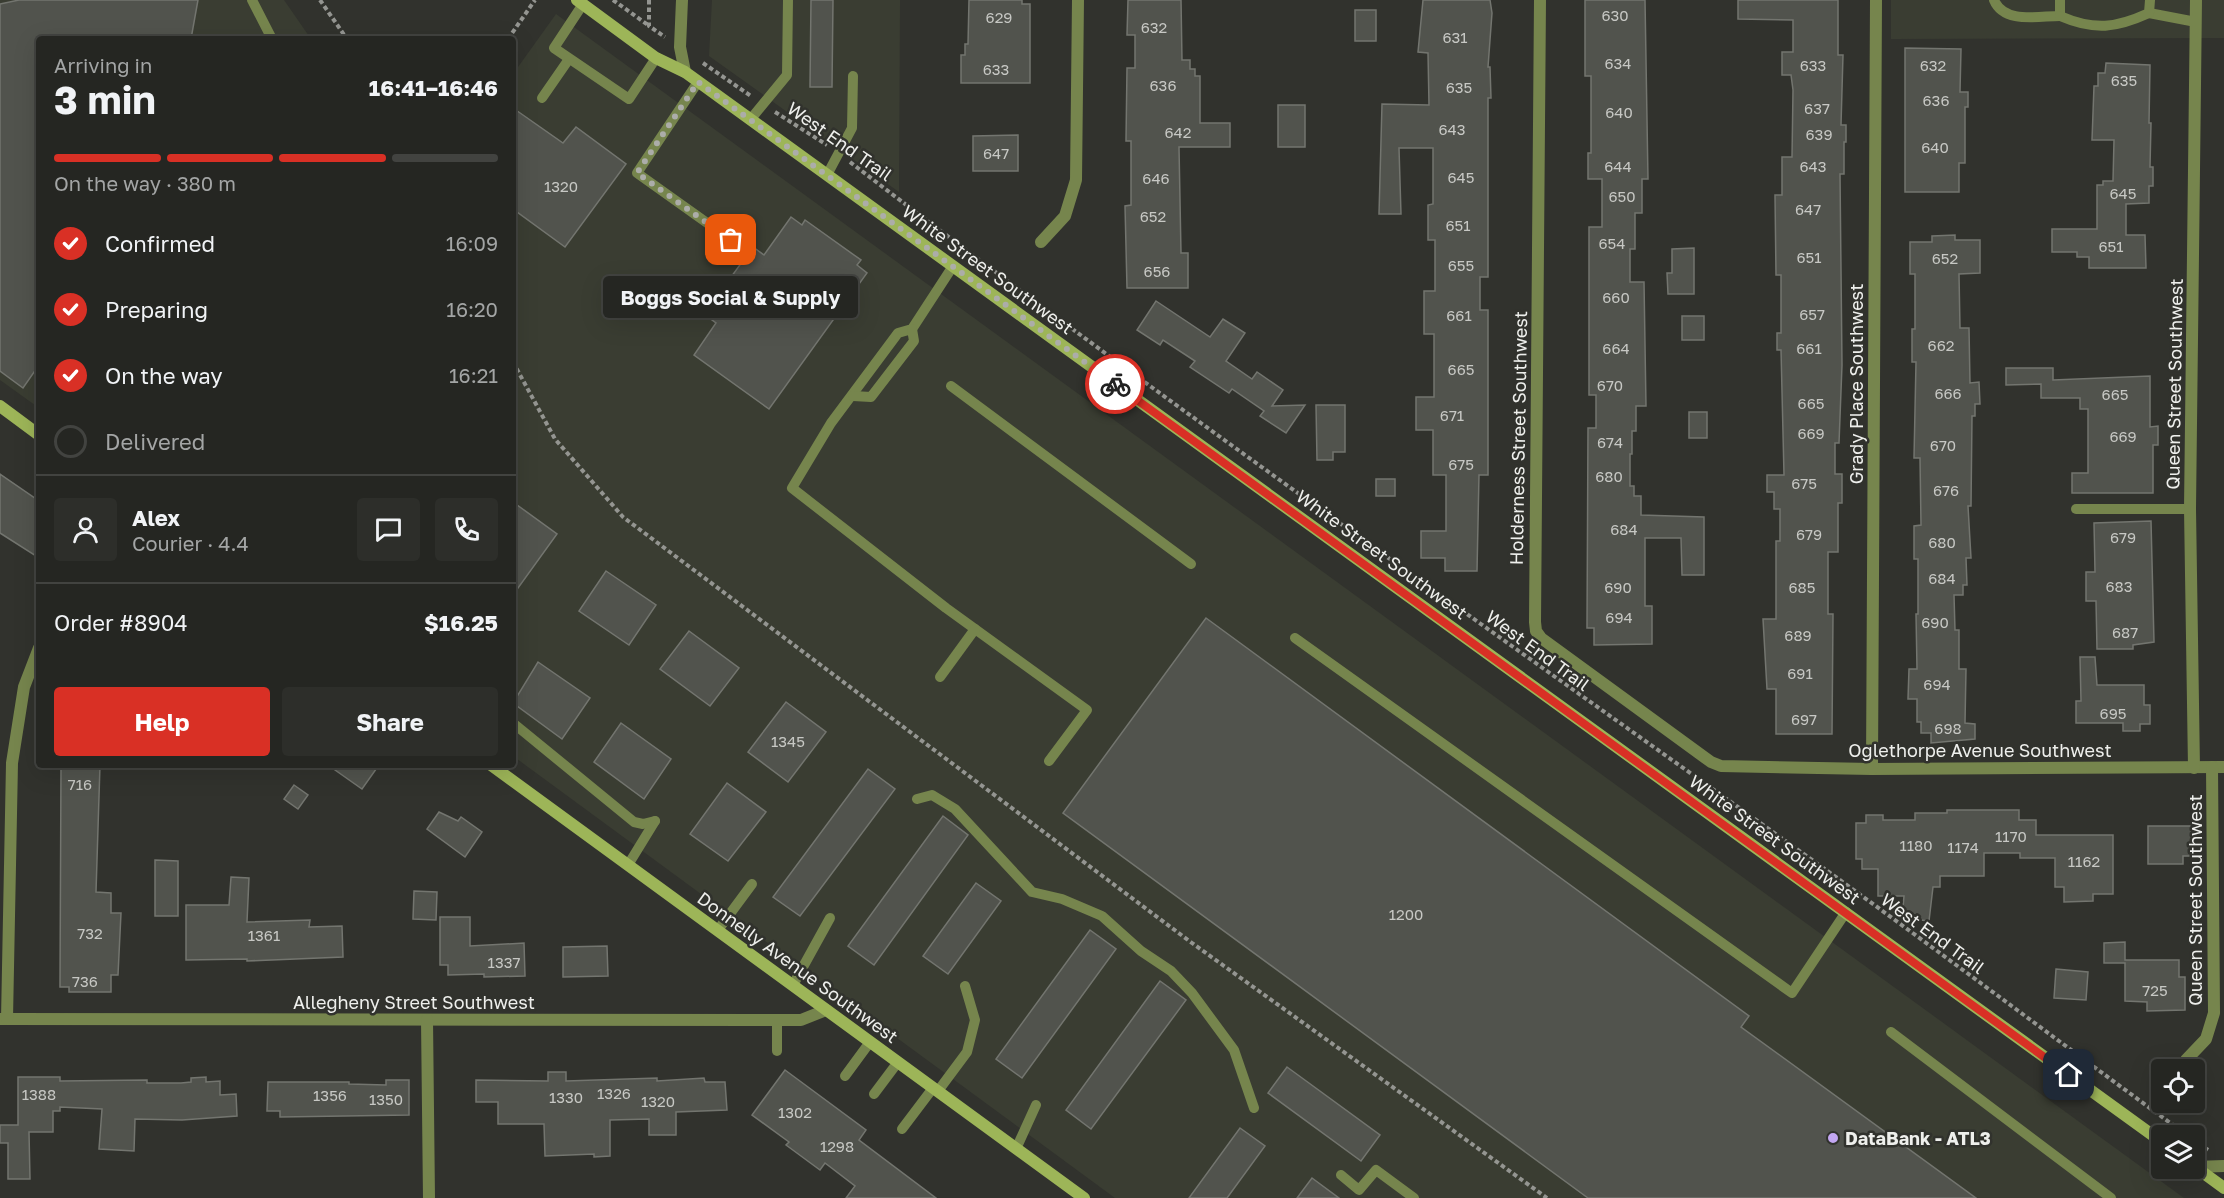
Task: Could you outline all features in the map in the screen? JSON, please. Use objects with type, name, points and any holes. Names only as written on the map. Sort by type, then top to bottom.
[{"type":"street","points":[[682,0],[680,47],[685,72]]},
{"type":"street","points":[[1041,242],[1065,216],[1076,180],[1078,0]]},
{"type":"street","name":"Holderness Street Southwest","points":[[1540,0],[1536,631],[1712,762],[1736,767]]},
{"type":"street","name":"Grady Place Southwest","points":[[1872,769],[1876,0]]},
{"type":"street","name":"Queen Street Southwest","points":[[2194,768],[2190,509],[2196,0]]},
{"type":"street","name":"White Street Southwest","points":[[580,2],[656,58],[685,72],[2151,1134]]},
{"type":"street","points":[[0,406],[36,433]]},
{"type":"street","points":[[4,1019],[12,763],[24,687],[36,656]]},
{"type":"street","name":"Oglethorpe Avenue Southwest","points":[[1736,767],[1872,769],[2218,767]]},
{"type":"street","name":"Queen Street Southwest","points":[[2187,1059],[2206,1039],[2214,1013],[2218,767]]},
{"type":"street","name":"Donnelly Avenue Southwest","points":[[495,768],[1081,1197]]},
{"type":"street","name":"Allegheny Street Southwest","points":[[4,1019],[801,1020],[826,1010]]},
{"type":"street","points":[[427,1020],[429,1198]]},
{"type":"street","points":[[2205,1167],[2224,1166]]},
{"type":"street","points":[[2205,1174],[2224,1188]]},
{"type":"lane","points":[[252,0],[270,36]]},
{"type":"lane","points":[[750,120],[787,75],[788,0]]},
{"type":"lane","points":[[1994,0],[1999,10],[2010,16],[2060,16],[2080,25],[2120,26],[2149,13],[2196,22]]},
{"type":"lane","points":[[2060,0],[2060,16]]},
{"type":"lane","points":[[2149,13],[2150,0]]},
{"type":"lane","points":[[580,2],[554,48],[629,99],[656,58]]},
{"type":"lane","points":[[542,98],[569,59]]},
{"type":"lane","points":[[827,175],[852,128],[853,76]]},
{"type":"lane","points":[[698,82],[637,173],[731,240]]},
{"type":"lane","points":[[953,266],[912,329],[898,333],[831,423],[792,488],[975,629],[1087,710],[1049,761]]},
{"type":"lane","points":[[853,396],[871,398],[914,341],[912,329]]},
{"type":"lane","points":[[951,386],[1191,564]]},
{"type":"lane","points":[[2076,509],[2190,509]]},
{"type":"lane","points":[[940,677],[975,629]]},
{"type":"lane","points":[[1295,638],[1792,993],[1846,912]]},
{"type":"lane","points":[[516,725],[634,822],[643,824],[655,820],[628,865]]},
{"type":"lane","points":[[917,799],[932,795],[956,809],[1032,892],[1062,899],[1102,916],[1141,951],[1171,971],[1192,993],[1234,1050],[1254,1108]]},
{"type":"lane","points":[[717,930],[752,884]]},
{"type":"lane","points":[[793,986],[830,918]]},
{"type":"lane","points":[[902,1129],[967,1052],[975,1020],[965,987]]},
{"type":"lane","points":[[777,1019],[777,1051]]},
{"type":"lane","points":[[1891,1032],[2111,1198]]},
{"type":"lane","points":[[845,1076],[870,1042]]},
{"type":"lane","points":[[874,1094],[898,1062]]},
{"type":"lane","points":[[1016,1149],[1036,1105]]},
{"type":"lane","points":[[1341,1175],[1359,1190],[1376,1170],[1414,1198]]},
{"type":"path","points":[[320,0],[345,36]]},
{"type":"path","points":[[510,36],[535,0]]},
{"type":"path","points":[[613,0],[664,36]]},
{"type":"path","points":[[649,0],[649,26]]},
{"type":"path","name":"West End Trail","points":[[698,59],[839,153],[975,258],[1484,628],[1833,876],[2173,1125]]},
{"type":"path","points":[[516,368],[555,439],[623,517],[1182,936],[1546,1198]]},
{"type":"shaded area","points":[[0,0],[284,0],[309,36],[36,36],[36,406],[0,380]]},
{"type":"shaded area","points":[[712,0],[900,0],[899,192],[709,56]]},
{"type":"shaded area","points":[[1891,0],[2224,0],[2224,38],[1891,39]]},
{"type":"shaded area","points":[[556,14],[2151,1174],[2151,1179],[2158,1179],[2184,1198],[1115,1198],[516,758],[516,70]]},
{"type":"building","points":[[19,0],[198,0],[192,36],[36,36],[36,369],[23,388],[0,371],[0,4]]},
{"type":"building","points":[[811,0],[833,0],[832,87],[810,87]]},
{"type":"building","points":[[969,0],[1022,0],[1022,4],[1030,4],[1030,83],[961,83],[961,55],[965,55],[965,44],[968,44]]},
{"type":"building","points":[[1128,0],[1181,0],[1182,60],[1190,60],[1190,69],[1195,69],[1195,76],[1200,76],[1200,123],[1230,123],[1230,147],[1179,147],[1181,253],[1188,253],[1188,288],[1127,288],[1125,206],[1131,205],[1131,141],[1126,141],[1127,68],[1135,68],[1135,35],[1127,35]]},
{"type":"building","points":[[1423,0],[1490,0],[1492,13],[1488,67],[1490,67],[1491,98],[1488,98],[1488,277],[1480,277],[1480,310],[1488,310],[1488,475],[1479,475],[1477,571],[1445,571],[1445,558],[1421,558],[1421,531],[1446,531],[1446,475],[1433,475],[1433,430],[1416,430],[1416,397],[1434,397],[1434,334],[1424,334],[1424,291],[1435,291],[1435,240],[1428,240],[1428,205],[1433,204],[1433,148],[1399,148],[1401,214],[1379,214],[1382,104],[1429,105],[1428,53],[1418,52]]},
{"type":"building","points":[[1585,0],[1645,0],[1648,179],[1642,179],[1642,213],[1635,213],[1635,249],[1630,249],[1630,282],[1644,282],[1646,406],[1636,406],[1636,431],[1632,431],[1632,454],[1630,454],[1630,486],[1634,486],[1634,496],[1641,496],[1641,515],[1704,517],[1704,575],[1682,575],[1681,538],[1645,538],[1645,606],[1652,606],[1652,644],[1594,645],[1594,628],[1587,628],[1588,428],[1596,428],[1596,395],[1589,395],[1589,227],[1602,227],[1602,179],[1588,179],[1588,153],[1591,153],[1591,76],[1585,76]]},
{"type":"building","points":[[1738,0],[1838,0],[1838,55],[1843,55],[1841,125],[1846,125],[1846,142],[1844,142],[1844,174],[1840,174],[1842,365],[1839,443],[1835,443],[1835,474],[1842,474],[1842,503],[1838,503],[1838,552],[1828,552],[1828,614],[1833,614],[1832,734],[1776,734],[1776,689],[1767,689],[1763,619],[1776,619],[1776,541],[1780,541],[1780,509],[1774,509],[1774,492],[1767,492],[1767,475],[1784,475],[1781,350],[1777,350],[1777,333],[1781,333],[1781,275],[1776,275],[1775,195],[1782,195],[1782,157],[1792,157],[1793,90],[1791,75],[1782,75],[1782,52],[1793,52],[1793,20],[1738,19]]},
{"type":"building","points":[[1355,10],[1376,10],[1376,41],[1355,41]]},
{"type":"building","points":[[1905,48],[1961,49],[1960,92],[1968,92],[1968,107],[1965,107],[1965,163],[1959,163],[1959,192],[1905,192]]},
{"type":"building","points":[[2106,63],[2150,65],[2150,167],[2153,167],[2153,186],[2149,186],[2149,203],[2126,204],[2126,235],[2145,235],[2146,268],[2089,268],[2089,257],[2077,257],[2077,252],[2052,252],[2052,229],[2097,229],[2097,185],[2103,185],[2103,181],[2113,181],[2114,140],[2092,140],[2094,86],[2098,86],[2098,73],[2105,73]]},
{"type":"building","points":[[1278,105],[1305,105],[1305,147],[1278,147]]},
{"type":"building","points":[[516,110],[563,143],[576,127],[626,164],[565,247],[516,211]]},
{"type":"building","points":[[1018,135],[1018,171],[973,171],[973,136]]},
{"type":"building","points":[[791,217],[802,225],[805,220],[861,260],[857,265],[867,273],[769,409],[694,355],[716,323],[704,314],[753,247],[764,255]]},
{"type":"building","points":[[1955,235],[1955,240],[1980,240],[1980,273],[1959,274],[1960,328],[1969,328],[1970,383],[1979,382],[1980,404],[1975,404],[1975,416],[1972,416],[1971,506],[1968,506],[1971,558],[1966,558],[1967,585],[1963,585],[1963,595],[1954,595],[1955,630],[1959,630],[1959,669],[1966,669],[1965,723],[1975,724],[1975,739],[1931,743],[1931,733],[1921,733],[1921,722],[1917,722],[1917,699],[1908,699],[1909,669],[1917,669],[1918,559],[1914,559],[1914,526],[1921,525],[1920,458],[1914,458],[1916,362],[1912,362],[1912,329],[1915,329],[1915,274],[1910,274],[1910,242],[1932,242],[1932,236]]},
{"type":"building","points":[[1694,248],[1694,294],[1668,294],[1667,273],[1672,273],[1672,249]]},
{"type":"building","points":[[1156,301],[1210,337],[1223,319],[1245,333],[1226,361],[1252,379],[1257,372],[1283,390],[1272,406],[1305,405],[1286,433],[1260,416],[1264,411],[1232,389],[1229,393],[1190,367],[1195,361],[1163,340],[1160,345],[1137,330]]},
{"type":"building","points":[[1682,316],[1704,316],[1704,340],[1682,340]]},
{"type":"building","points":[[2006,368],[2053,368],[2053,380],[2150,376],[2150,427],[2158,426],[2158,445],[2153,445],[2153,493],[2072,493],[2072,473],[2088,473],[2088,409],[2080,409],[2080,398],[2041,398],[2041,384],[2006,385]]},
{"type":"building","points":[[1316,405],[1345,405],[1345,452],[1333,452],[1333,460],[1317,460]]},
{"type":"building","points":[[1689,412],[1707,412],[1707,438],[1689,438]]},
{"type":"building","points":[[0,474],[36,499],[36,556],[0,533]]},
{"type":"building","points":[[1376,479],[1395,479],[1395,496],[1376,496]]},
{"type":"building","points":[[516,504],[557,534],[516,591]]},
{"type":"building","points":[[2151,521],[2154,642],[2133,645],[2133,649],[2097,649],[2096,601],[2086,601],[2086,572],[2095,572],[2094,523]]},
{"type":"building","points":[[606,571],[656,605],[629,645],[579,611]]},
{"type":"building","points":[[1206,618],[1749,1016],[1741,1027],[1976,1198],[1588,1198],[1063,813]]},
{"type":"building","points":[[689,631],[739,668],[710,706],[660,669]]},
{"type":"building","points":[[2080,657],[2095,657],[2097,685],[2144,685],[2144,705],[2150,705],[2150,724],[2140,724],[2140,731],[2123,731],[2123,723],[2076,723],[2076,701],[2081,701]]},
{"type":"building","points":[[538,662],[590,698],[562,739],[516,705],[516,698]]},
{"type":"building","points":[[786,702],[826,732],[788,782],[748,752]]},
{"type":"building","points":[[621,723],[671,759],[644,799],[594,762]]},
{"type":"building","points":[[61,768],[100,768],[96,892],[111,893],[111,913],[121,913],[118,975],[111,975],[111,992],[69,992],[69,987],[60,987]]},
{"type":"building","points":[[332,768],[377,768],[362,789]]},
{"type":"building","points":[[868,769],[895,789],[800,916],[773,897]]},
{"type":"building","points":[[727,783],[766,812],[728,861],[690,834]]},
{"type":"building","points":[[294,785],[308,795],[298,809],[284,799]]},
{"type":"building","points":[[1947,810],[2019,810],[2019,820],[2036,820],[2036,835],[2113,835],[2113,894],[2093,894],[2093,901],[2064,902],[2064,887],[2055,887],[2055,858],[2020,858],[2020,853],[1984,853],[1984,876],[1940,876],[1940,887],[1933,887],[1929,921],[1902,918],[1904,896],[1878,896],[1878,869],[1862,869],[1862,859],[1856,859],[1856,823],[1866,823],[1866,815],[1883,815],[1883,820],[1915,820],[1915,813],[1947,813]]},
{"type":"building","points":[[439,812],[458,821],[461,817],[482,832],[465,857],[427,829]]},
{"type":"building","points":[[943,816],[968,835],[874,965],[848,946]]},
{"type":"building","points":[[2148,826],[2191,826],[2191,856],[2183,856],[2183,864],[2148,864]]},
{"type":"building","points":[[155,860],[178,861],[178,916],[155,916]]},
{"type":"building","points":[[231,877],[249,878],[247,922],[310,920],[309,927],[342,926],[343,957],[247,961],[247,959],[186,960],[186,905],[229,905]]},
{"type":"building","points":[[976,883],[1001,901],[948,974],[923,956]]},
{"type":"building","points":[[414,891],[437,892],[436,920],[413,919]]},
{"type":"building","points":[[440,917],[470,917],[470,946],[524,943],[525,976],[448,975],[448,965],[440,965]]},
{"type":"building","points":[[1090,930],[1116,949],[1022,1078],[996,1059]]},
{"type":"building","points":[[2125,942],[2125,960],[2179,960],[2179,977],[2185,977],[2185,1010],[2147,1011],[2147,1002],[2125,1001],[2125,963],[2104,963],[2104,943]]},
{"type":"building","points":[[607,946],[608,976],[563,977],[563,947]]},
{"type":"building","points":[[2056,969],[2088,972],[2086,1000],[2054,998]]},
{"type":"building","points":[[1160,981],[1186,1000],[1091,1129],[1066,1110]]},
{"type":"building","points":[[1287,1067],[1380,1135],[1361,1161],[1268,1093]]},
{"type":"building","points":[[785,1070],[866,1130],[859,1140],[936,1198],[846,1198],[855,1186],[825,1163],[820,1170],[786,1145],[789,1142],[752,1115]]},
{"type":"building","points":[[548,1072],[566,1072],[566,1081],[657,1078],[657,1081],[704,1078],[705,1082],[725,1082],[727,1110],[676,1112],[676,1135],[649,1135],[649,1119],[610,1120],[610,1156],[594,1157],[594,1154],[545,1156],[544,1124],[498,1124],[498,1102],[476,1102],[476,1080],[548,1081]]},
{"type":"building","points":[[18,1077],[60,1077],[60,1081],[147,1080],[147,1083],[181,1083],[191,1082],[191,1078],[206,1077],[206,1082],[220,1081],[220,1095],[236,1094],[237,1116],[182,1120],[135,1119],[134,1151],[99,1149],[102,1109],[60,1107],[60,1111],[53,1111],[53,1132],[29,1132],[30,1179],[8,1179],[8,1143],[0,1143],[0,1125],[18,1125]]},
{"type":"building","points":[[386,1080],[409,1080],[409,1115],[280,1117],[280,1111],[267,1111],[268,1082],[349,1082],[349,1084],[386,1085]]},
{"type":"building","points":[[1240,1128],[1265,1146],[1227,1198],[1189,1198]]},
{"type":"building","points":[[1312,1178],[1339,1198],[1297,1198]]},
{"type":"way so far","points":[[731,240],[637,173],[698,82],[1115,384]]},
{"type":"place","name":"Boggs Social & Supply","points":[[731,240]]},
{"type":"place","name":"DataBank - ATL3","points":[[1833,1138]]},
{"type":"route","points":[[1115,384],[2069,1075]]}]
